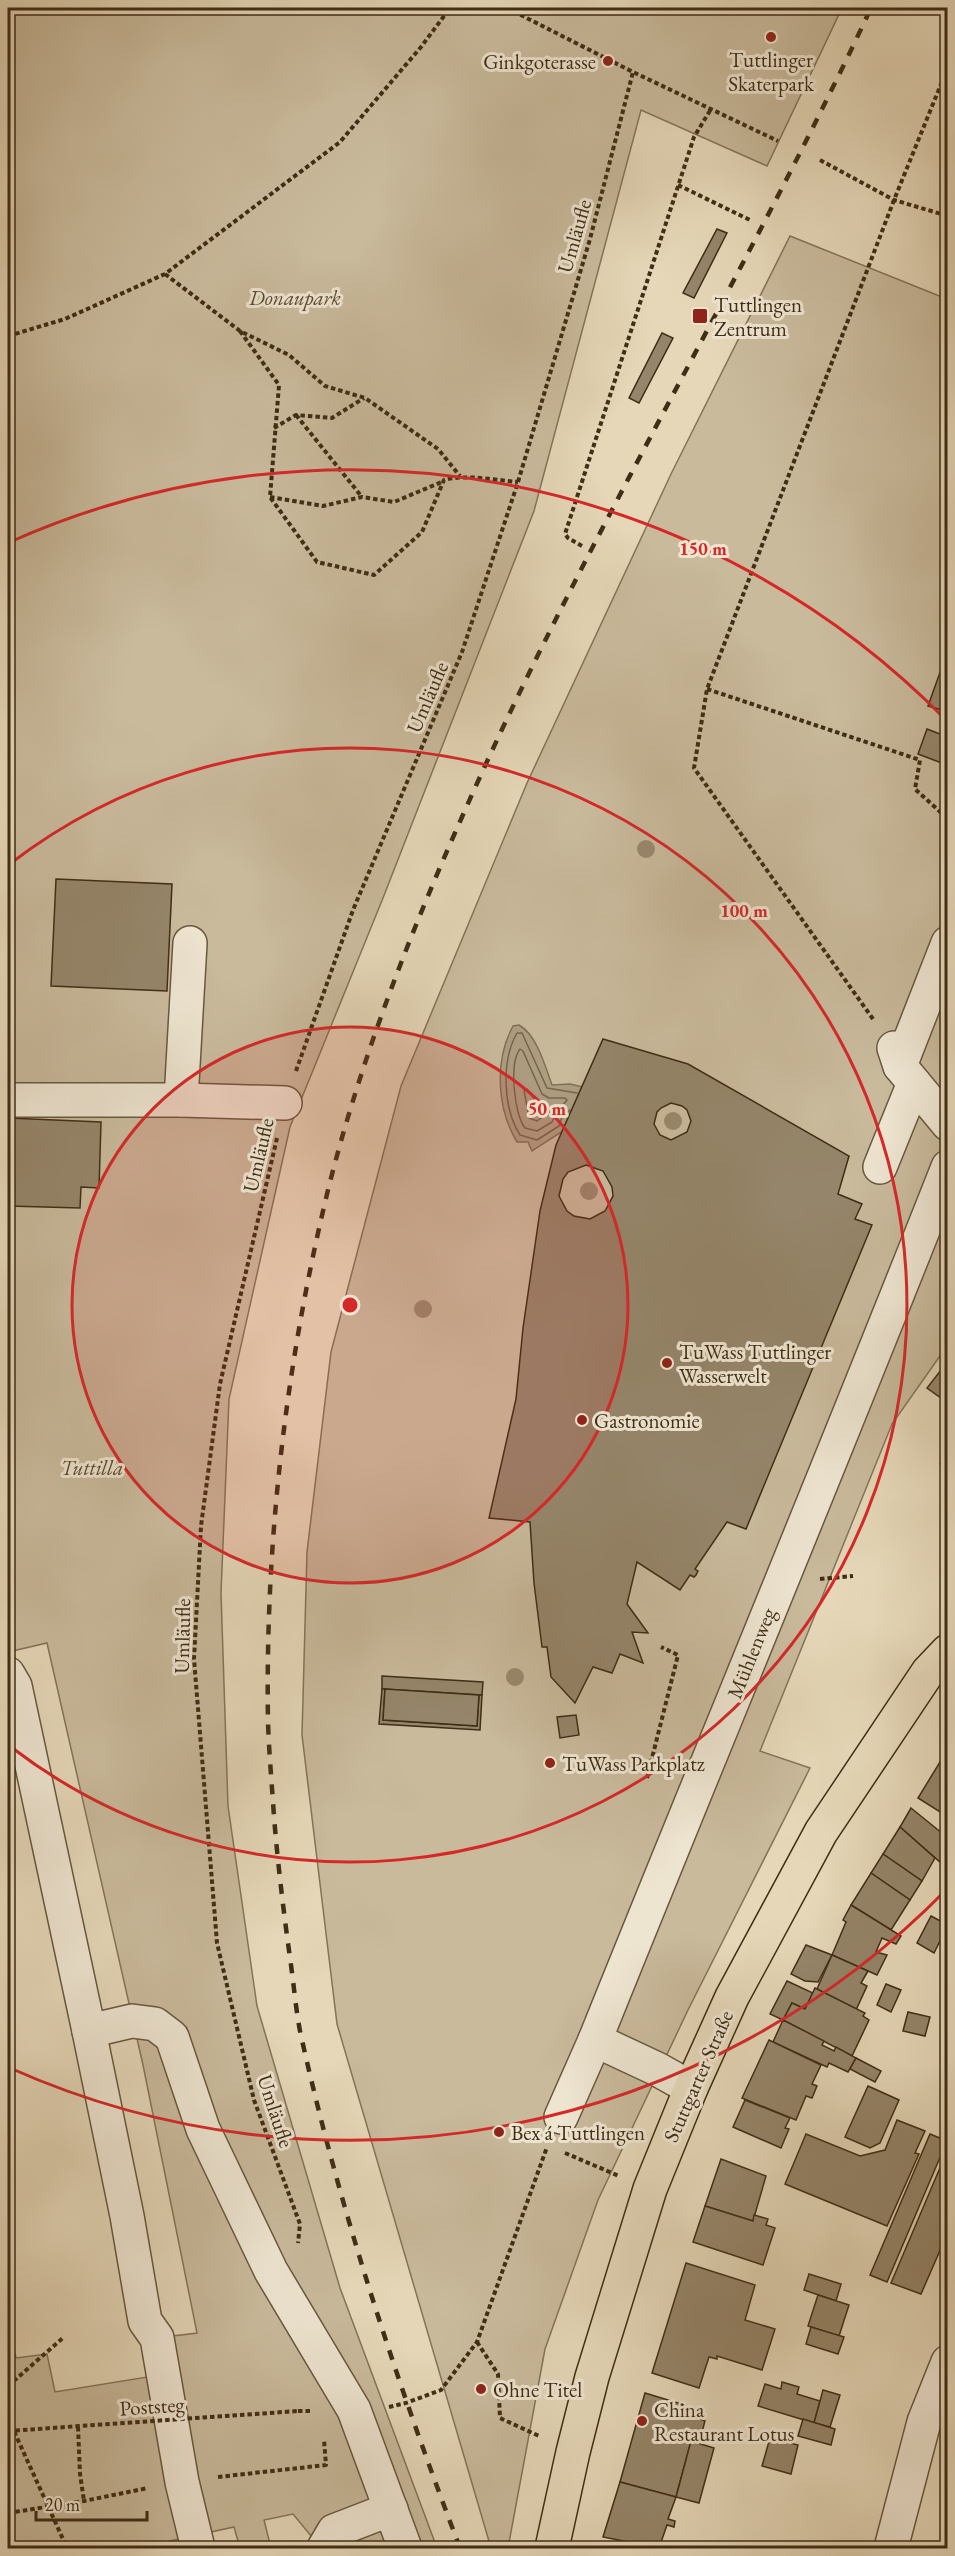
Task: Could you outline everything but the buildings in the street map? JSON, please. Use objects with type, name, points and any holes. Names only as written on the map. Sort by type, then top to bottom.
[{"type":"main road","name":"Stuttgarter Straße","points":[[552,2548],[592,2377],[650,2189],[691,2088],[732,1997],[821,1832],[928,1672],[948,1651]]},
{"type":"street","points":[[880,1167],[902,1066],[948,943]]},
{"type":"street","points":[[181,1100],[190,944]]},
{"type":"street","points":[[902,1066],[948,1124]]},
{"type":"street","points":[[8,1100],[181,1100],[285,1103]]},
{"type":"street","name":"Mühlenweg","points":[[561,2117],[595,2040],[701,1774],[852,1410],[948,1167]]},
{"type":"street","points":[[8,1674],[15,1686],[90,2031],[127,2216],[145,2322],[157,2338],[182,2482],[198,2548]]},
{"type":"street","points":[[90,2031],[132,2021],[155,2024],[172,2037],[203,2129],[271,2271],[354,2410],[405,2548]]},
{"type":"street","points":[[595,2040],[691,2088]]},
{"type":"street","points":[[891,2548],[924,2422],[948,2362]]},
{"type":"street","points":[[324,2548],[333,2531],[391,2510]]},
{"type":"path","points":[[8,336],[65,319],[165,274],[340,142],[421,47],[450,8]]},
{"type":"path","points":[[507,8],[633,72],[778,141]]},
{"type":"path","points":[[902,1066],[694,768],[707,689],[894,200],[948,67]]},
{"type":"path","name":"Umläufle","points":[[271,2271],[297,2251],[300,2224],[254,2100],[218,1943],[194,1659],[201,1526],[220,1384],[285,1103],[353,909],[462,652],[518,482],[590,239],[633,72]]},
{"type":"path","points":[[582,546],[565,534],[694,137],[711,109]]},
{"type":"path","points":[[820,160],[894,200],[948,216]]},
{"type":"path","points":[[678,184],[752,221]]},
{"type":"path","points":[[165,274],[240,332],[289,355],[325,386],[365,398],[438,449],[460,476]]},
{"type":"path","points":[[240,332],[279,385],[270,497],[317,562],[374,575],[422,532],[444,480]]},
{"type":"path","points":[[274,428],[296,415],[332,418],[365,398]]},
{"type":"path","points":[[296,415],[362,497]]},
{"type":"path","points":[[270,497],[323,506],[362,497],[394,502],[444,480],[460,476],[518,482]]},
{"type":"path","points":[[707,689],[920,760],[915,789],[948,819]]},
{"type":"path","points":[[647,1778],[678,1655],[661,1647]]},
{"type":"path","points":[[354,2410],[406,2403],[441,2390],[477,2342],[548,2146],[650,2189]]},
{"type":"path","points":[[8,2386],[64,2337]]},
{"type":"path","points":[[477,2342],[498,2374],[500,2418],[573,2452]]},
{"type":"path","name":"Poststeg","points":[[8,2431],[298,2410]]},
{"type":"path","points":[[8,2418],[67,2548]]},
{"type":"path","points":[[78,2427],[80,2474],[84,2501]]},
{"type":"path","points":[[8,2513],[182,2482],[326,2464],[324,2433]]},
{"type":"green space","name":"Donaupark","points":[[8,8],[842,8],[767,166],[641,110],[534,511],[383,898],[290,1127],[229,1399],[221,1593],[228,1806],[257,2006],[340,2288],[437,2548],[321,2548],[293,2514],[264,2520],[271,2548],[240,2548],[234,2527],[147,2546],[148,2548],[8,2548],[8,2318],[16,2358],[47,2354],[55,2392],[154,2376],[148,2339],[197,2333],[143,2065],[47,1643],[8,1652]]},
{"type":"green space","points":[[790,236],[947,299],[948,1238],[941,1251],[947,1254],[947,1346],[892,1424],[760,1751],[810,1768],[688,2010],[598,2200],[545,2349],[508,2548],[491,2548],[337,2024],[302,1735],[307,1552],[331,1352],[401,1086],[527,783],[671,474]]},
{"type":"water","points":[[519,1025],[536,1043],[552,1085],[570,1084],[587,1088],[579,1110],[567,1121],[566,1129],[532,1151],[528,1142],[517,1142],[510,1129],[500,1085],[503,1054],[507,1040],[513,1026]]},
{"type":"railway","points":[[460,2548],[413,2421],[351,2228],[315,2097],[297,2015],[277,1854],[268,1722],[270,1586],[281,1452],[290,1385],[314,1252],[342,1139],[371,1045],[442,862],[509,714],[559,612],[770,211],[871,8]]},
{"type":"place","name":"Tuttlinger Skaterpark","points":[[771,37]]},
{"type":"place","name":"Ginkgoterasse","points":[[608,61]]},
{"type":"place","name":"Tuttlingen Zentrum","points":[[700,316]]},
{"type":"place","name":"TuWass Tuttlinger Wasserwelt","points":[[667,1363]]},
{"type":"place","name":"Gastronomie","points":[[582,1420]]},
{"type":"place","name":"TuWass Parkplatz","points":[[550,1763]]},
{"type":"place","name":"Bex á Tuttlingen","points":[[499,2132]]},
{"type":"place","name":"Ohne Titel","points":[[481,2389]]},
{"type":"place","name":"China Restaurant Lotus","points":[[642,2421]]},
{"type":"park label","name":"Tuttilla","points":[[92,1467]]}]
